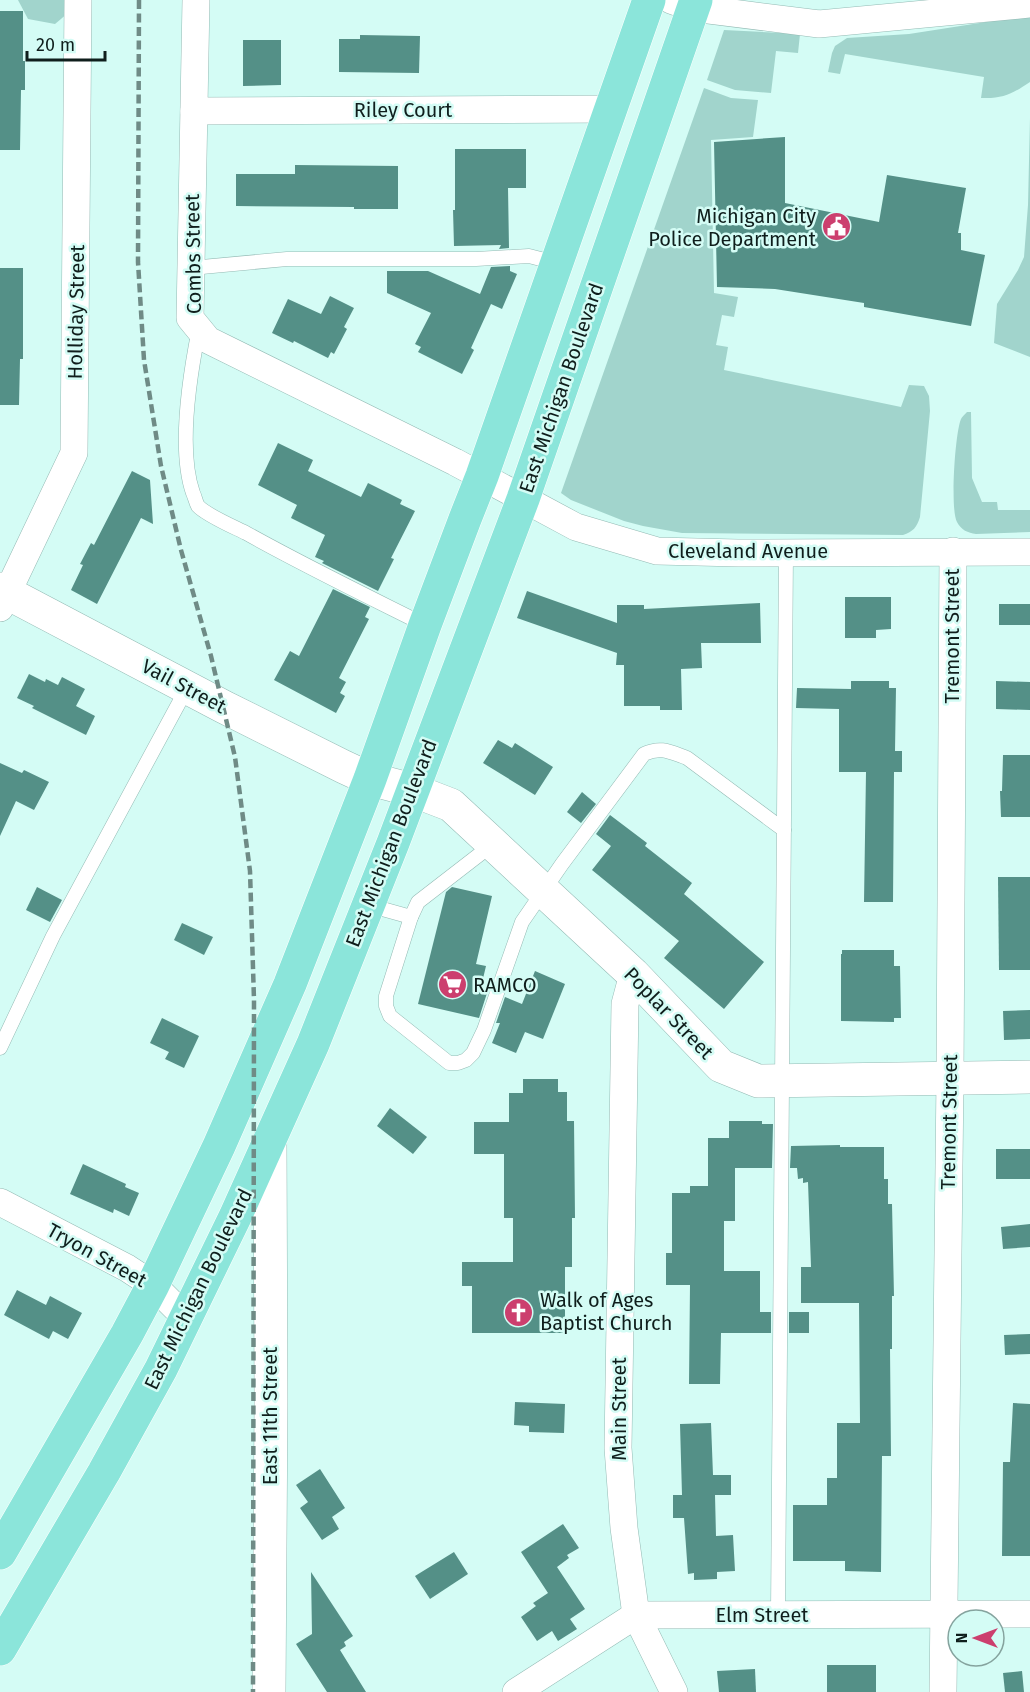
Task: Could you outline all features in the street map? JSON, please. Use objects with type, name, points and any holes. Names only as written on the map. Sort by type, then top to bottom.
[{"type":"main road","points":[[0,1553],[153,1285],[219,1146],[290,984],[370,779],[425,625],[482,476],[649,0]]},
{"type":"main road","name":"East Michigan Boulevard","points":[[0,1649],[104,1472],[161,1369],[235,1217],[313,1044],[523,499],[687,3]]},
{"type":"street","name":"Holliday Street","points":[[3,596],[74,453],[78,0]]},
{"type":"street","name":"Combs Street","points":[[196,0],[190,318],[208,340],[482,476]]},
{"type":"street","points":[[687,3],[819,24],[1030,4]]},
{"type":"street","name":"Riley Court","points":[[194,111],[612,109]]},
{"type":"street","name":"Cleveland Avenue","points":[[482,476],[576,527],[657,551],[1030,552]]},
{"type":"street","name":"Tremont Street","points":[[943,1692],[953,551]]},
{"type":"street","name":"Vail Street","points":[[3,596],[370,779]]},
{"type":"street","name":"Poplar Street","points":[[370,779],[412,790],[451,805],[633,974],[721,1066],[758,1081],[1030,1077]]},
{"type":"street","name":"Main Street","points":[[633,974],[625,1004],[618,1448],[624,1528],[636,1615],[674,1692]]},
{"type":"street","name":"East 11th Street","points":[[270,1139],[270,1691]]},
{"type":"street","name":"Tryon Street","points":[[0,1202],[127,1268],[153,1285],[186,1318]]},
{"type":"street","name":"Elm Street","points":[[636,1615],[1030,1614]]},
{"type":"street","points":[[516,1692],[636,1615]]},
{"type":"lane","points":[[191,268],[287,258],[476,259],[529,256],[556,263]]},
{"type":"lane","points":[[199,329],[192,362],[186,427],[189,475],[198,505],[288,556],[425,625]]},
{"type":"lane","points":[[778,1614],[786,552]]},
{"type":"lane","points":[[0,1048],[53,936],[187,688]]},
{"type":"lane","points":[[493,844],[418,902],[386,996],[386,1006],[390,1016],[449,1062],[466,1060],[473,1053],[484,1030],[522,922],[644,754],[655,749],[687,758],[784,830]]},
{"type":"lane","points":[[369,903],[411,917]]},
{"type":"shaded area","points":[[18,0],[71,0],[68,13],[55,24],[28,19]]},
{"type":"shaded area","points":[[1030,15],[1030,82],[1001,97],[981,98],[984,77],[845,54],[840,74],[828,72],[835,46],[847,38],[909,34]]},
{"type":"shaded area","points":[[724,30],[800,34],[798,53],[776,51],[771,93],[735,90],[707,80]]},
{"type":"shaded area","points":[[704,88],[731,98],[758,100],[753,137],[711,140],[714,293],[738,297],[734,317],[722,315],[716,345],[728,347],[724,370],[901,407],[909,385],[924,386],[929,396],[930,411],[920,517],[914,529],[906,534],[682,533],[624,521],[571,500],[561,493]]},
{"type":"shaded area","points":[[1030,118],[1030,357],[994,343],[997,304],[1024,257]]},
{"type":"shaded area","points":[[967,412],[971,412],[972,478],[982,502],[997,502],[998,510],[1030,510],[1030,532],[976,534],[965,531],[957,522],[954,503],[955,455],[961,419]]},
{"type":"building","points":[[0,11],[23,11],[25,90],[21,90],[20,150],[0,150]]},
{"type":"building","points":[[360,35],[420,36],[419,73],[339,72],[339,39],[360,39]]},
{"type":"building","points":[[243,40],[281,40],[281,85],[243,86]]},
{"type":"building","name":"Michigan City Police Department","points":[[785,137],[785,203],[879,222],[887,175],[966,188],[958,233],[961,233],[961,250],[985,255],[971,326],[864,307],[864,303],[775,289],[717,287],[714,142]]},
{"type":"building","points":[[455,149],[526,149],[526,188],[508,188],[509,248],[499,249],[501,245],[454,246]]},
{"type":"building","points":[[295,165],[398,166],[398,209],[236,206],[236,174],[295,174]]},
{"type":"building","points":[[510,266],[510,271],[517,274],[502,309],[491,304],[471,348],[474,350],[462,374],[418,352],[421,347],[415,344],[431,313],[387,293],[387,271],[428,271],[480,294],[491,267]]},
{"type":"building","points":[[0,268],[23,268],[23,359],[20,359],[19,405],[0,405]]},
{"type":"building","points":[[330,296],[354,308],[344,327],[347,329],[334,354],[331,352],[328,358],[272,333],[288,299],[321,314]]},
{"type":"building","points":[[278,443],[313,460],[308,471],[361,497],[368,483],[402,500],[400,504],[415,511],[391,558],[394,559],[378,591],[322,563],[324,561],[315,557],[325,535],[291,518],[297,505],[258,485]]},
{"type":"building","points":[[132,471],[150,480],[153,524],[141,518],[97,604],[71,590],[83,565],[80,564],[91,543],[94,545]]},
{"type":"building","points":[[333,589],[370,607],[365,617],[369,619],[339,678],[346,682],[340,693],[345,696],[336,713],[274,680],[290,651],[299,656]]},
{"type":"building","points":[[527,591],[617,623],[617,605],[644,605],[644,609],[760,603],[761,643],[701,643],[702,668],[681,669],[682,710],[660,710],[660,706],[624,706],[624,665],[616,665],[617,653],[517,618]]},
{"type":"building","points":[[845,597],[891,597],[891,629],[876,630],[876,638],[845,638]]},
{"type":"building","points":[[999,604],[1030,604],[1030,625],[999,625]]},
{"type":"building","points":[[29,674],[45,682],[46,679],[58,685],[62,677],[85,689],[76,706],[95,716],[86,735],[17,698]]},
{"type":"building","points":[[851,681],[889,681],[889,688],[896,688],[895,751],[902,751],[902,772],[894,772],[893,902],[864,902],[866,772],[839,772],[839,709],[796,708],[797,688],[851,689]]},
{"type":"building","points":[[996,681],[1030,682],[1030,710],[996,709]]},
{"type":"building","points":[[498,740],[512,748],[515,743],[553,767],[535,795],[483,763]]},
{"type":"building","points":[[1003,755],[1030,755],[1030,817],[1001,817],[1000,791],[1002,791]]},
{"type":"building","points":[[0,763],[22,773],[24,770],[49,782],[34,810],[16,801],[0,836]]},
{"type":"building","points":[[582,792],[596,804],[581,823],[567,812]]},
{"type":"building","points":[[610,815],[647,843],[645,846],[692,883],[684,894],[764,962],[724,1009],[664,958],[679,941],[592,870],[611,846],[596,834]]},
{"type":"building","points":[[998,877],[1030,877],[1030,970],[999,970]]},
{"type":"building","points":[[37,887],[62,900],[50,922],[26,910]]},
{"type":"building","points":[[452,887],[492,896],[476,964],[486,966],[481,987],[488,990],[479,1018],[418,1004],[446,892]]},
{"type":"building","points":[[182,923],[213,937],[204,955],[174,940]]},
{"type":"building","points":[[842,950],[894,950],[894,966],[900,966],[901,1018],[894,1018],[894,1022],[841,1021]]},
{"type":"building","points":[[535,971],[565,984],[543,1039],[525,1032],[516,1053],[492,1043],[500,1023],[496,1023],[505,997],[522,1004]]},
{"type":"building","points":[[1030,1010],[1030,1039],[1004,1040],[1003,1011]]},
{"type":"building","points":[[162,1018],[199,1036],[184,1068],[165,1059],[169,1052],[150,1043]]},
{"type":"building","points":[[523,1079],[558,1079],[558,1092],[567,1092],[567,1121],[574,1121],[575,1218],[572,1218],[572,1267],[565,1267],[565,1333],[472,1333],[472,1286],[462,1286],[462,1262],[513,1262],[513,1218],[504,1218],[504,1154],[474,1154],[474,1122],[509,1122],[509,1093],[523,1093]]},
{"type":"building","points":[[390,1108],[427,1137],[413,1154],[377,1126]]},
{"type":"building","points":[[729,1121],[762,1121],[762,1124],[773,1124],[772,1168],[735,1168],[735,1221],[724,1221],[724,1271],[760,1271],[760,1312],[771,1312],[771,1333],[721,1333],[720,1384],[689,1384],[690,1285],[666,1285],[666,1253],[672,1253],[672,1193],[690,1193],[690,1186],[708,1186],[708,1138],[729,1138]]},
{"type":"building","points":[[840,1145],[840,1147],[884,1147],[884,1179],[888,1179],[888,1204],[892,1204],[894,1296],[892,1296],[892,1349],[890,1349],[891,1456],[882,1456],[881,1572],[845,1571],[845,1561],[793,1561],[793,1505],[827,1505],[827,1478],[837,1478],[837,1423],[860,1423],[859,1303],[801,1303],[801,1267],[811,1267],[808,1182],[803,1183],[803,1178],[798,1179],[797,1168],[790,1168],[791,1146]]},
{"type":"building","points":[[996,1149],[1030,1149],[1030,1179],[996,1179]]},
{"type":"building","points":[[83,1164],[126,1184],[125,1187],[139,1193],[129,1216],[114,1209],[113,1213],[70,1194]]},
{"type":"building","points":[[1030,1224],[1030,1247],[1003,1249],[1001,1227]]},
{"type":"building","points":[[17,1290],[46,1305],[50,1296],[82,1313],[68,1339],[53,1331],[49,1339],[4,1315]]},
{"type":"building","points":[[789,1312],[809,1312],[809,1333],[789,1333]]},
{"type":"building","points":[[1030,1334],[1030,1354],[1005,1355],[1004,1335]]},
{"type":"building","points":[[515,1402],[565,1404],[564,1433],[529,1432],[529,1426],[514,1425]]},
{"type":"building","points":[[1013,1403],[1030,1404],[1030,1556],[1002,1556],[1003,1462],[1010,1462]]},
{"type":"building","points":[[711,1423],[713,1475],[731,1475],[731,1495],[715,1495],[716,1536],[733,1535],[735,1571],[717,1572],[717,1579],[694,1580],[694,1573],[688,1574],[684,1518],[673,1518],[673,1495],[682,1495],[680,1424]]},
{"type":"building","points":[[320,1469],[345,1508],[332,1517],[339,1529],[322,1540],[300,1508],[308,1502],[296,1485]]},
{"type":"building","points":[[563,1524],[579,1548],[567,1555],[569,1558],[557,1567],[585,1609],[570,1619],[577,1629],[558,1641],[552,1631],[537,1641],[521,1617],[536,1606],[533,1603],[548,1593],[521,1552]]},
{"type":"building","points":[[454,1552],[468,1574],[430,1599],[415,1576]]},
{"type":"building","points":[[311,1572],[353,1636],[344,1642],[346,1646],[340,1650],[366,1692],[327,1692],[296,1644],[312,1634]]},
{"type":"building","points":[[827,1665],[876,1665],[876,1692],[827,1692]]},
{"type":"building","points":[[755,1669],[756,1692],[719,1692],[717,1671]]},
{"type":"building","points":[[1022,1671],[1024,1692],[1005,1692],[1003,1673]]},
{"type":"railway","points":[[139,0],[138,262],[144,360],[161,466],[235,757],[250,871],[254,1000],[253,1692]]},
{"type":"place","name":"Michigan City Police Department","points":[[837,227]]},
{"type":"place","name":"RAMCO","points":[[452,985]]},
{"type":"place","name":"Walk of Ages Baptist Church","points":[[519,1312]]}]
